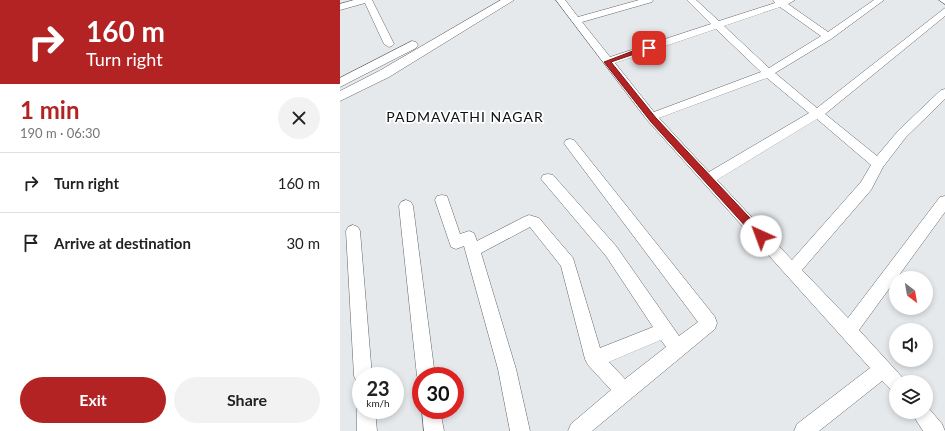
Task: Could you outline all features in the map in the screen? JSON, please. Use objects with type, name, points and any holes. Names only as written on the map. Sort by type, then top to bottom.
[{"type":"street","points":[[340,7],[364,0]]},
{"type":"street","points":[[368,0],[389,44]]},
{"type":"street","points":[[340,83],[442,29],[491,0]]},
{"type":"street","points":[[340,98],[384,74],[509,0]]},
{"type":"street","points":[[560,0],[651,117],[890,375]]},
{"type":"street","points":[[576,21],[649,0]]},
{"type":"street","points":[[691,0],[768,73],[878,164]]},
{"type":"street","points":[[651,117],[768,73],[828,37],[880,0]]},
{"type":"street","points":[[607,62],[783,1],[828,37]]},
{"type":"street","points":[[708,179],[747,154],[817,114],[945,11]]},
{"type":"street","points":[[793,270],[866,186],[878,164],[902,134],[945,93]]},
{"type":"street","points":[[570,143],[709,323],[624,391],[578,431]]},
{"type":"street","points":[[548,178],[611,252],[677,348]]},
{"type":"street","points":[[442,200],[456,243],[469,237],[506,369],[520,431]]},
{"type":"street","points":[[849,330],[945,201]]},
{"type":"street","points":[[406,206],[425,367]]},
{"type":"street","points":[[473,250],[529,222],[534,222],[568,264],[594,359],[624,391]]},
{"type":"street","points":[[353,231],[362,367]]},
{"type":"street","points":[[594,359],[665,330]]},
{"type":"street","points":[[804,431],[884,368]]},
{"type":"street","points":[[366,419],[367,431]]},
{"type":"street","points":[[432,419],[434,431]]},
{"type":"street","points":[[926,419],[935,431]]},
{"type":"district","name":"PADMAVATHI NAGAR","points":[[465,117]]},
{"type":"route","points":[[649,48],[607,62],[654,120],[761,236]]}]
